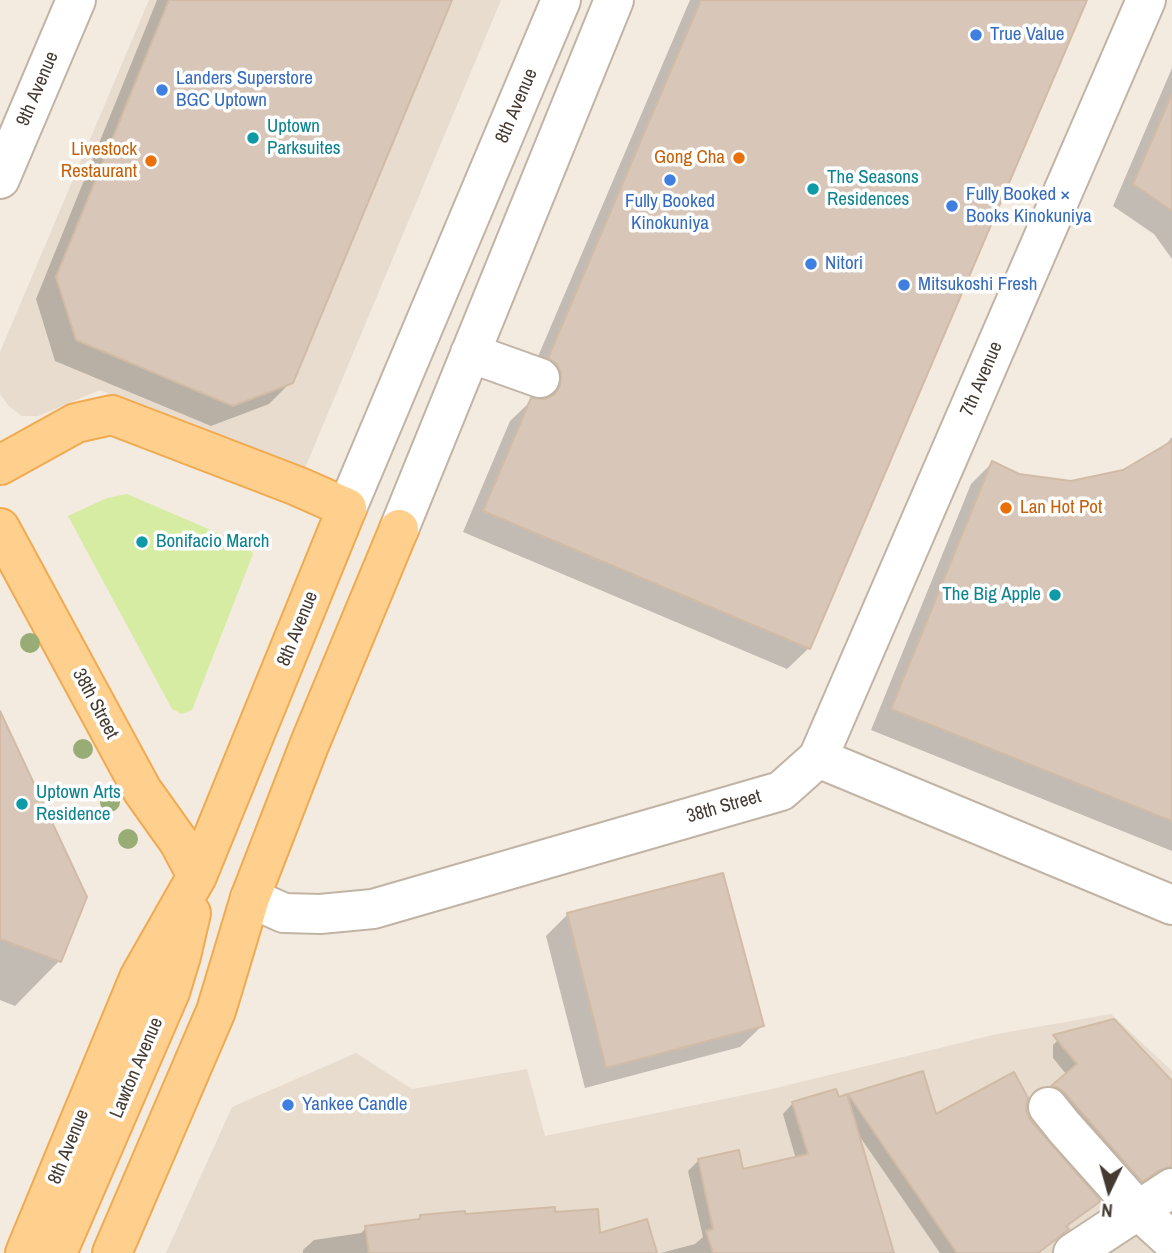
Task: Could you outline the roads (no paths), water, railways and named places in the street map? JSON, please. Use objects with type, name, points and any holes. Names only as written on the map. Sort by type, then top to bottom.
[{"type":"main road","points":[[0,465],[76,423],[112,415],[347,508]]},
{"type":"main road","name":"8th Avenue","points":[[26,1253],[139,978],[197,876],[347,508]]},
{"type":"main road","name":"38th Street","points":[[0,528],[142,790],[179,842],[197,876]]},
{"type":"main road","points":[[112,1253],[216,1011],[250,898],[310,743],[399,529]]},
{"type":"main road","name":"Lawton Avenue","points":[[57,1253],[170,992],[189,925],[197,876]]},
{"type":"main road","name":"Lawton Avenue","points":[[82,1253],[205,968],[250,898]]},
{"type":"street","name":"9th Avenue","points":[[0,179],[76,0]]},
{"type":"street","name":"8th Avenue","points":[[347,508],[561,0]]},
{"type":"street","points":[[399,529],[614,0]]},
{"type":"street","name":"7th Avenue","points":[[818,758],[1146,0]]},
{"type":"street","points":[[470,353],[540,378]]},
{"type":"street","points":[[818,758],[1172,905]]},
{"type":"street","name":"38th Street","points":[[250,898],[284,913],[320,914],[373,909],[781,791],[818,758]]},
{"type":"street","points":[[1048,1107],[1138,1210],[1172,1241]]},
{"type":"street","points":[[1073,1253],[1172,1188]]},
{"type":"place","name":"True Value","points":[[976,35]]},
{"type":"place","name":"Landers Superstore BGC Uptown","points":[[162,90]]},
{"type":"place","name":"Uptown Parksuites","points":[[253,138]]},
{"type":"place","name":"Gong Cha","points":[[739,158]]},
{"type":"place","name":"Livestock Restaurant","points":[[151,161]]},
{"type":"place","name":"Fully Booked Kinokuniya","points":[[670,180]]},
{"type":"place","name":"The Seasons Residences","points":[[813,189]]},
{"type":"place","name":"Fully Booked × Books Kinokuniya","points":[[952,206]]},
{"type":"place","name":"Nitori","points":[[811,264]]},
{"type":"place","name":"Mitsukoshi Fresh","points":[[904,285]]},
{"type":"place","name":"Lan Hot Pot","points":[[1006,508]]},
{"type":"place","name":"Bonifacio March","points":[[142,542]]},
{"type":"place","name":"The Big Apple","points":[[1055,595]]},
{"type":"place","name":"Uptown Arts Residence","points":[[22,804]]},
{"type":"place","name":"Yankee Candle","points":[[288,1105]]}]
